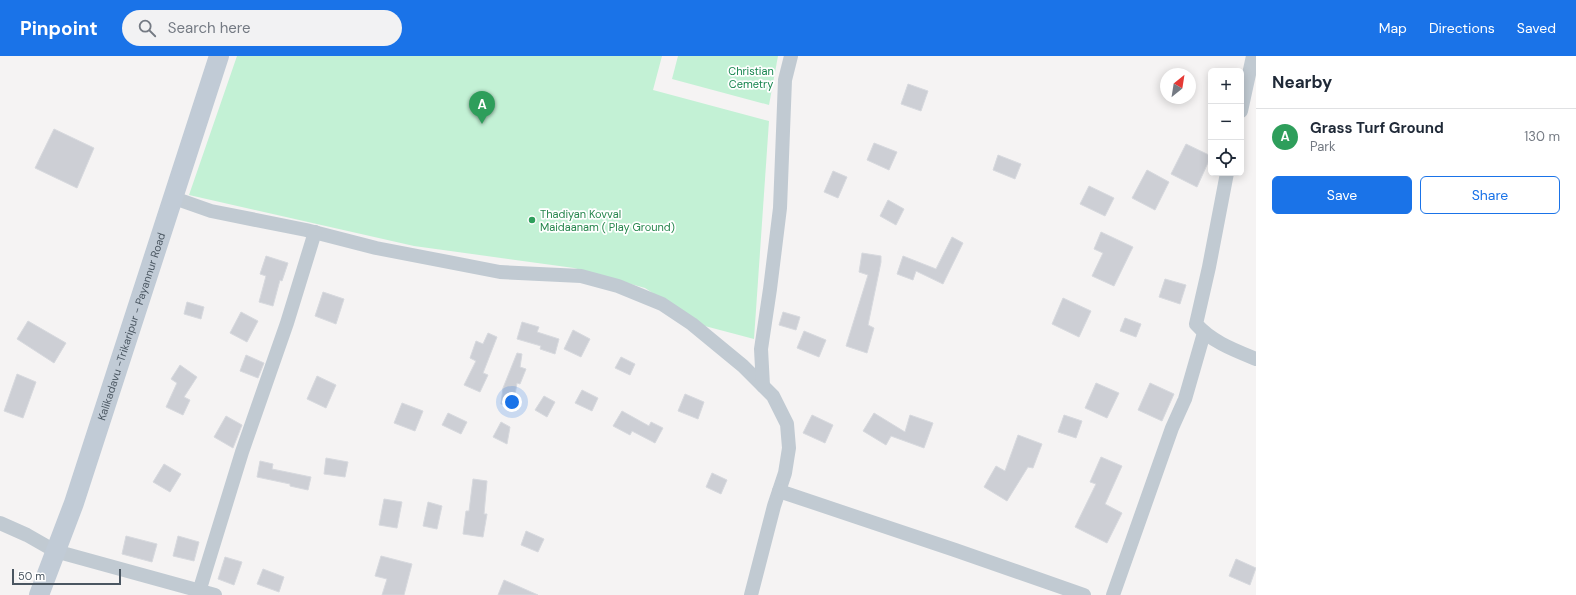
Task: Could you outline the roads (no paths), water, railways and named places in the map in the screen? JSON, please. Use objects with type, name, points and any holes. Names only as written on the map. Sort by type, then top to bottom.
[{"type":"main road","name":"Kalikadavu -Trikaripur - Payannur Road","points":[[38,595],[74,503],[219,56]]},
{"type":"street","points":[[763,386],[761,349],[780,208],[785,80],[791,56]]},
{"type":"street","points":[[1243,104],[1253,56]]},
{"type":"street","points":[[1226,176],[1209,268],[1196,324],[1204,333],[1220,343],[1256,359]]},
{"type":"street","points":[[174,198],[211,211],[315,232],[376,248],[500,272],[581,276],[618,286],[662,304],[692,324],[743,366],[773,396],[787,424],[789,448],[785,474],[751,595]]},
{"type":"street","points":[[199,593],[242,452],[287,323],[315,232]]},
{"type":"street","points":[[1113,595],[1172,428],[1185,399],[1204,333]]},
{"type":"street","points":[[779,491],[956,550],[1084,595]]},
{"type":"street","points":[[0,523],[27,535],[56,551],[199,593],[215,595]]},
{"type":"place","name":"Grass Turf Ground","points":[[482,124]]},
{"type":"place","name":"Thadiyan Kovval Maidaanam ( Play Ground)","points":[[532,220]]},
{"type":"park label","name":"Christian Cemetry","points":[[751,77]]}]
